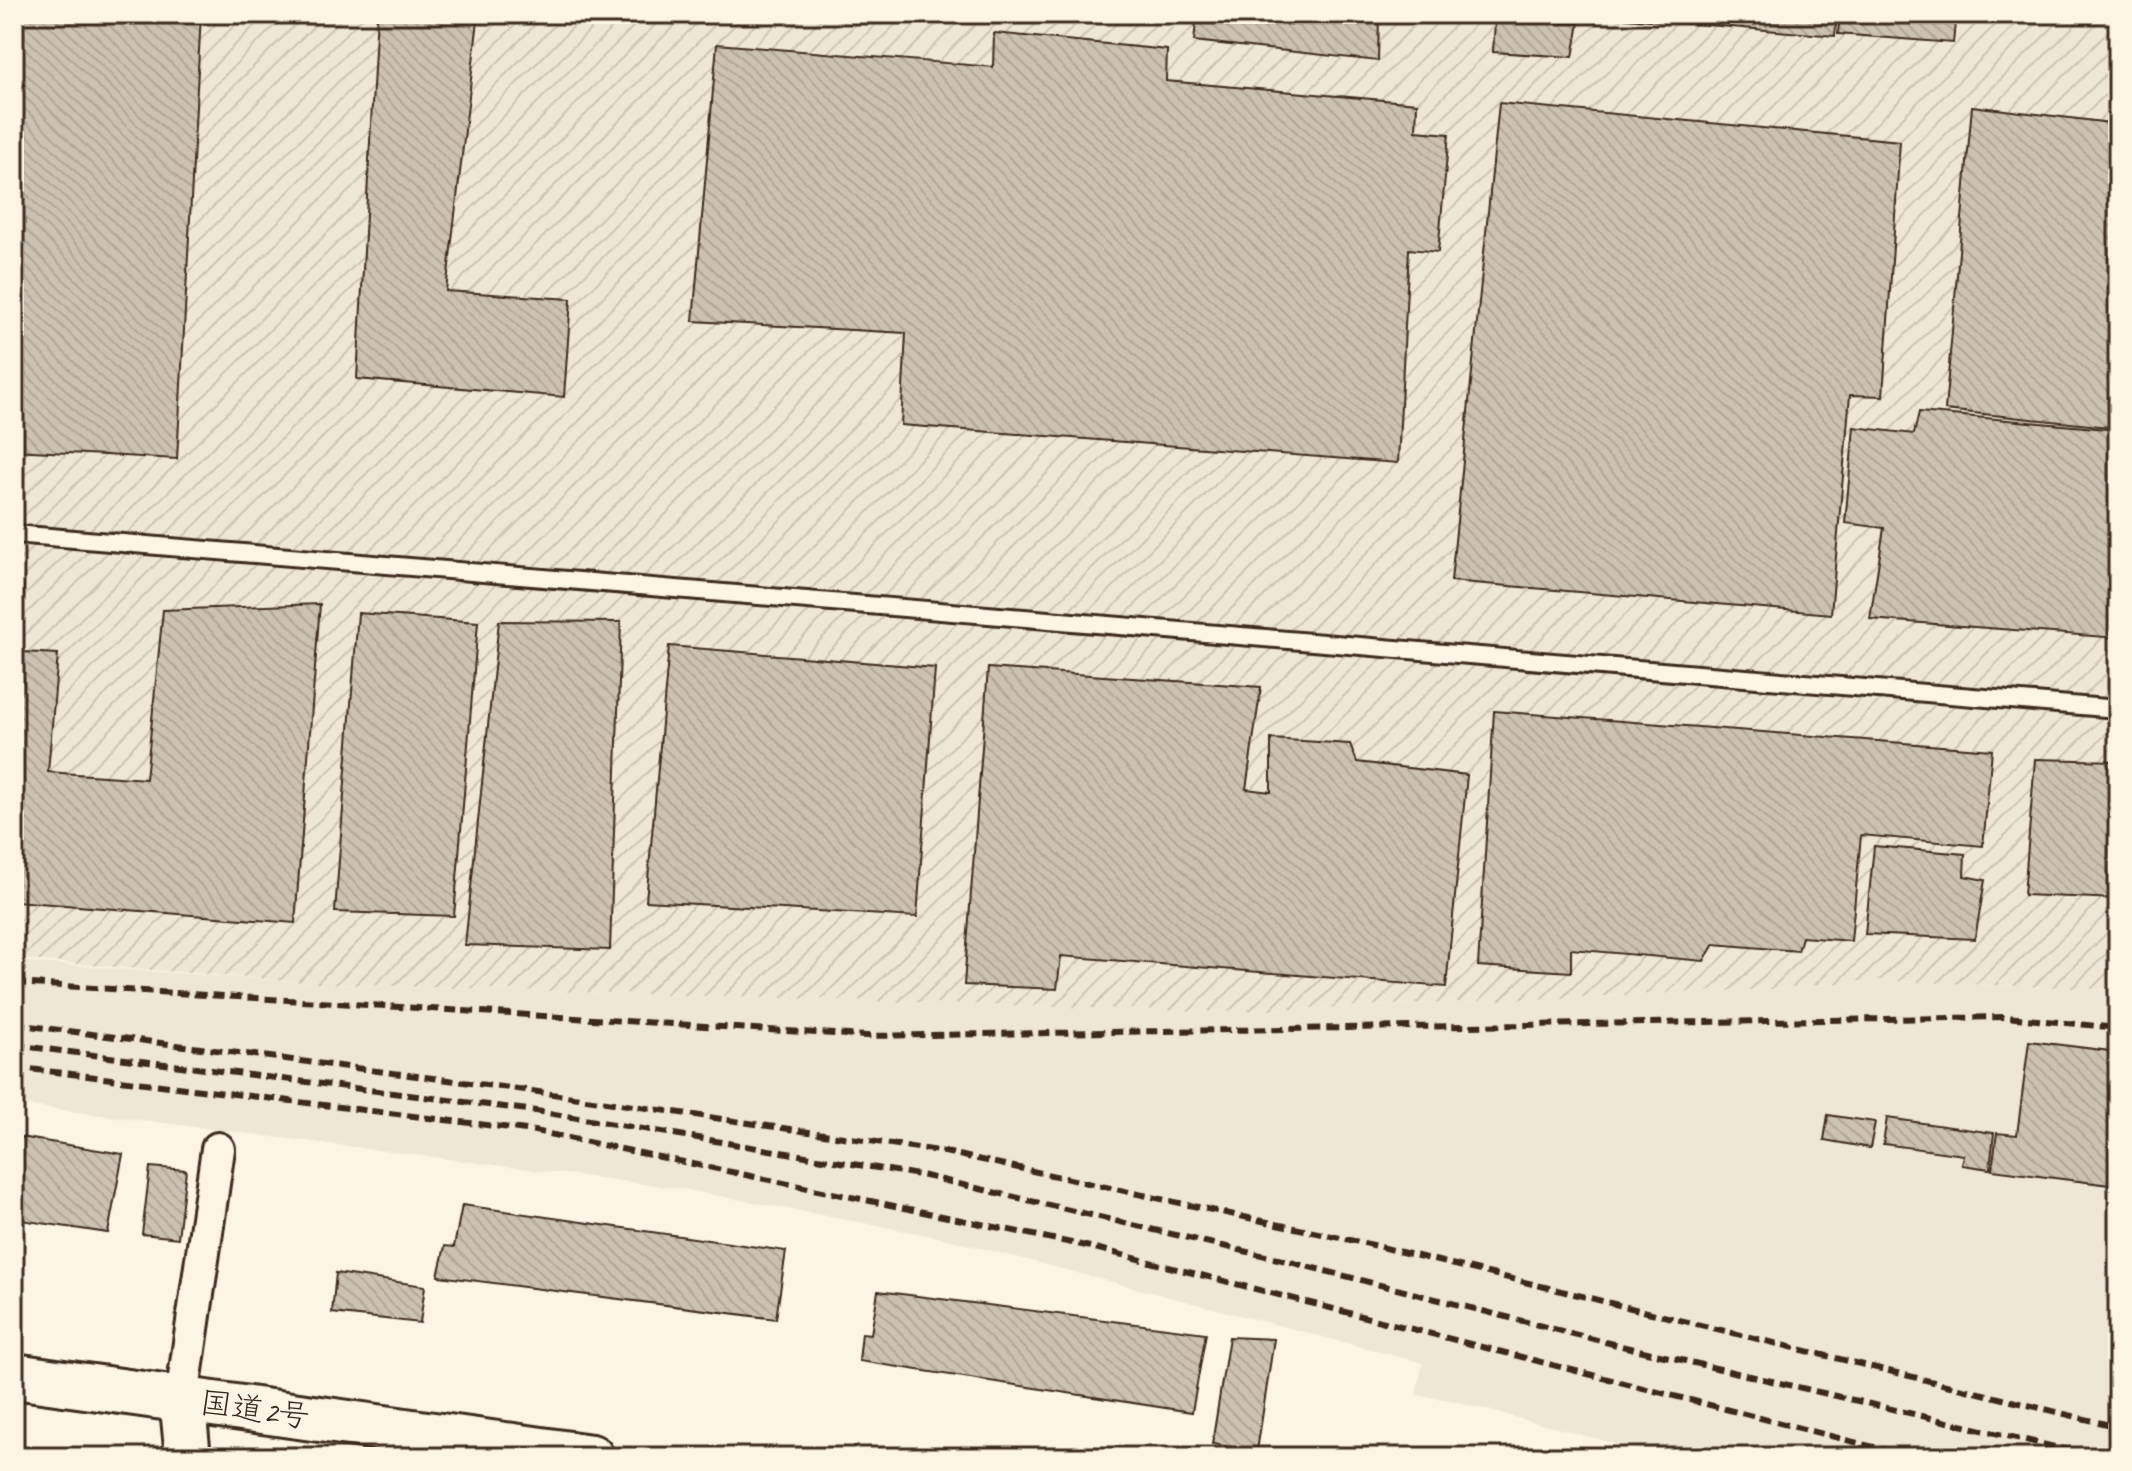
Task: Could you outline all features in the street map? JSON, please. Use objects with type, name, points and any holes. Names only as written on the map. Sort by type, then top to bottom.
[{"type":"main road","name":"国道2号","points":[[14,1376],[591,1457]]},
{"type":"main road","points":[[182,1398],[188,1457]]},
{"type":"street","points":[[182,1398],[218,1149]]},
{"type":"lane","points":[[14,534],[2118,709]]},
{"type":"shaded area","points":[[14,14],[2118,14],[2118,990],[1874,980],[1773,989],[1221,1012],[326,984],[14,959]]},
{"type":"shaded area","points":[[14,961],[326,984],[1221,1012],[1773,989],[1874,980],[2118,990],[2118,1457],[1666,1457],[1450,1400],[1416,1395],[1423,1363],[943,1238],[677,1188],[14,1104]]},
{"type":"building","points":[[14,14],[201,14],[177,459],[14,450]]},
{"type":"building","points":[[377,14],[599,14],[598,19],[478,20],[446,291],[571,299],[564,397],[357,379]]},
{"type":"building","points":[[1197,14],[1379,14],[1378,61],[1194,41]]},
{"type":"building","points":[[1580,14],[1837,14],[1835,36]]},
{"type":"building","points":[[1840,14],[1956,14],[1953,43],[1838,34]]},
{"type":"building","points":[[1495,22],[1579,23],[1573,57],[1493,52]]},
{"type":"building","points":[[994,33],[1167,50],[1166,81],[1417,103],[1416,131],[1449,134],[1438,252],[1409,249],[1398,463],[901,425],[906,333],[693,321],[717,44],[993,67]]},
{"type":"building","points":[[1499,103],[1900,141],[1883,396],[1850,395],[1831,614],[1451,581]]},
{"type":"building","points":[[1972,106],[2118,124],[2118,428],[1945,410]]},
{"type":"building","points":[[1919,412],[2118,430],[2118,638],[1870,619],[1884,528],[1845,523],[1854,427],[1914,434]]},
{"type":"building","points":[[14,585],[23,585],[23,652],[58,654],[48,772],[146,779],[163,610],[320,604],[295,923],[14,901]]},
{"type":"building","points":[[358,613],[478,622],[454,916],[335,912]]},
{"type":"building","points":[[499,621],[621,622],[610,950],[465,945]]},
{"type":"building","points":[[669,646],[935,668],[917,917],[646,901]]},
{"type":"building","points":[[988,668],[1261,687],[1246,789],[1271,792],[1271,739],[1350,744],[1357,762],[1467,775],[1446,987],[1061,956],[1057,989],[964,985]]},
{"type":"building","points":[[1494,711],[1992,750],[1983,846],[1861,835],[1851,941],[1802,937],[1798,951],[1714,944],[1704,961],[1571,949],[1571,972],[1478,966]]},
{"type":"building","points":[[2035,759],[2118,761],[2118,899],[2024,895]]},
{"type":"building","points":[[1874,846],[1965,854],[1964,876],[1985,880],[1975,939],[1865,934]]},
{"type":"building","points":[[2029,1041],[2118,1052],[2118,1186],[1992,1170],[1997,1133],[2017,1135]]},
{"type":"building","points":[[1828,1115],[1875,1122],[1870,1148],[1824,1140]]},
{"type":"building","points":[[1887,1118],[1994,1133],[1990,1169],[1962,1165],[1964,1155],[1883,1144]]},
{"type":"building","points":[[14,1136],[123,1154],[108,1233],[14,1219]]},
{"type":"building","points":[[150,1167],[186,1170],[178,1238],[142,1234]]},
{"type":"building","points":[[462,1205],[786,1251],[776,1319],[438,1276],[445,1246],[454,1247]]},
{"type":"building","points":[[336,1273],[425,1286],[420,1323],[332,1313]]},
{"type":"building","points":[[878,1291],[1206,1333],[1192,1412],[859,1361],[862,1333],[871,1334]]},
{"type":"building","points":[[1229,1337],[1274,1339],[1257,1451],[1212,1444]]},
{"type":"railway","points":[[14,983],[866,1036],[2006,1017],[2118,1028]]},
{"type":"railway","points":[[14,1024],[525,1090],[945,1152],[1373,1245],[2118,1427]]},
{"type":"railway","points":[[14,1045],[536,1111],[925,1176],[1278,1259],[1617,1345],[2098,1457]]},
{"type":"railway","points":[[14,1067],[535,1131],[1091,1247],[1913,1457]]}]
